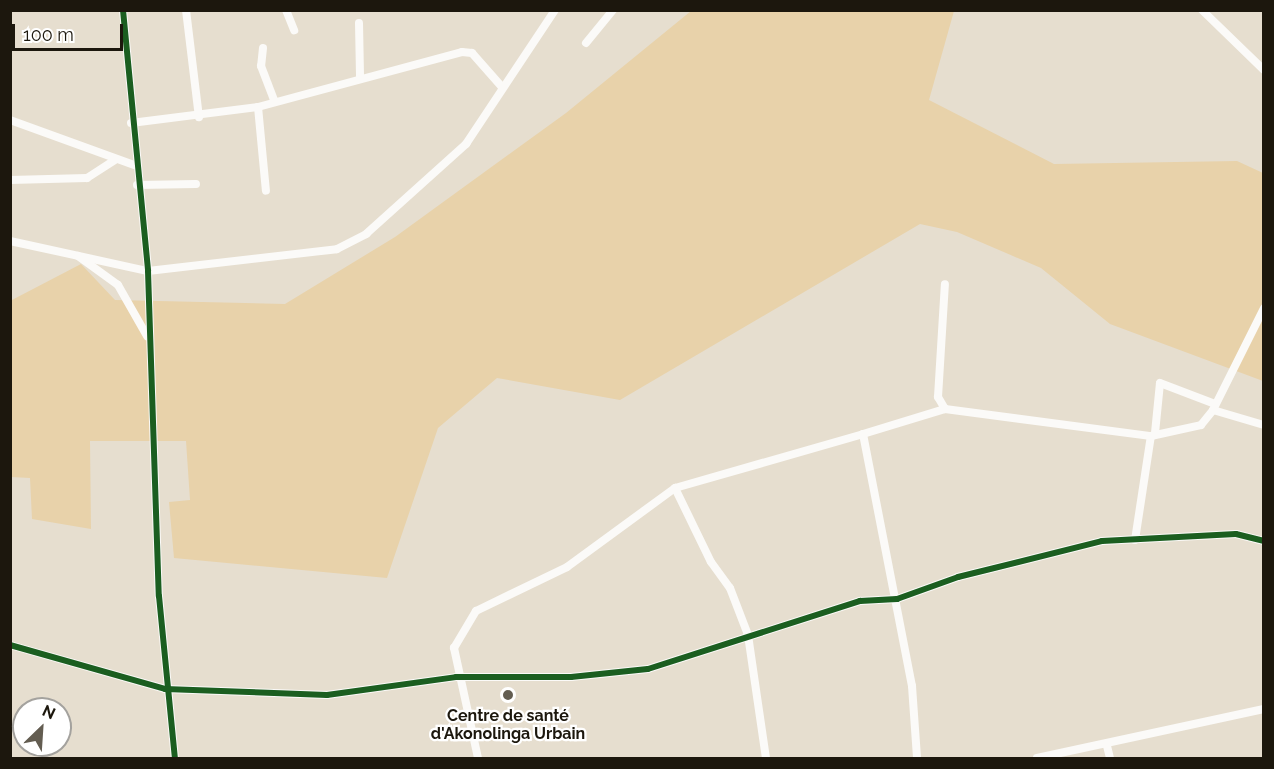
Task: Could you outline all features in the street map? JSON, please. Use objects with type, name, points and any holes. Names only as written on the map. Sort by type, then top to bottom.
[{"type":"street","points":[[123,10],[134,165],[148,272],[147,336],[165,689],[175,759]]},
{"type":"street","points":[[186,10],[199,117]]},
{"type":"street","points":[[286,10],[294,30]]},
{"type":"street","points":[[10,241],[148,272],[293,258],[349,244],[466,144],[555,10]]},
{"type":"street","points":[[586,44],[613,10]]},
{"type":"street","points":[[1202,10],[1263,70]]},
{"type":"street","points":[[359,23],[360,77]]},
{"type":"street","points":[[263,48],[261,66],[274,100]]},
{"type":"street","points":[[131,123],[199,117],[258,108],[274,100],[469,51],[502,87]]},
{"type":"street","points":[[258,108],[266,191]]},
{"type":"street","points":[[10,120],[134,165]]},
{"type":"street","points":[[10,180],[57,183],[87,178],[115,160]]},
{"type":"street","points":[[137,185],[196,184]]},
{"type":"street","points":[[78,256],[118,285],[147,336]]},
{"type":"street","points":[[945,284],[938,397],[945,409]]},
{"type":"street","points":[[478,759],[456,678],[454,648],[476,611],[567,567],[675,488],[945,409],[1153,434],[1176,433],[1201,425],[1214,407],[1263,308]]},
{"type":"street","points":[[1135,540],[1160,383],[1214,407],[1263,425]]},
{"type":"street","points":[[864,434],[897,599],[917,759]]},
{"type":"street","points":[[675,488],[711,562],[730,588],[748,635],[766,759]]},
{"type":"street","points":[[10,645],[165,689],[327,695],[456,678],[571,677],[648,669],[748,635],[860,601],[897,599],[958,577],[1102,541],[1236,534],[1263,541]]},
{"type":"street","points":[[1037,759],[1107,746],[1263,709]]},
{"type":"street","points":[[1107,746],[1110,759]]},
{"type":"shaded area","points":[[691,11],[954,11],[929,100],[1054,164],[1237,161],[1263,173],[1263,381],[1110,324],[1041,268],[957,232],[920,224],[620,400],[497,378],[438,428],[387,578],[174,558],[169,502],[190,500],[186,441],[90,441],[91,529],[32,519],[30,478],[11,477],[10,301],[81,264],[115,300],[285,304],[395,237],[566,113]]},
{"type":"cycle path","points":[[123,10],[148,271],[159,596],[175,758]]},
{"type":"cycle path","points":[[10,645],[165,689],[327,695],[456,677],[571,677],[648,669],[860,601],[897,599],[958,577],[1102,541],[1236,534],[1264,541]]},
{"type":"place","name":"Centre de santé d'Akonolinga Urbain","points":[[508,695]]}]
